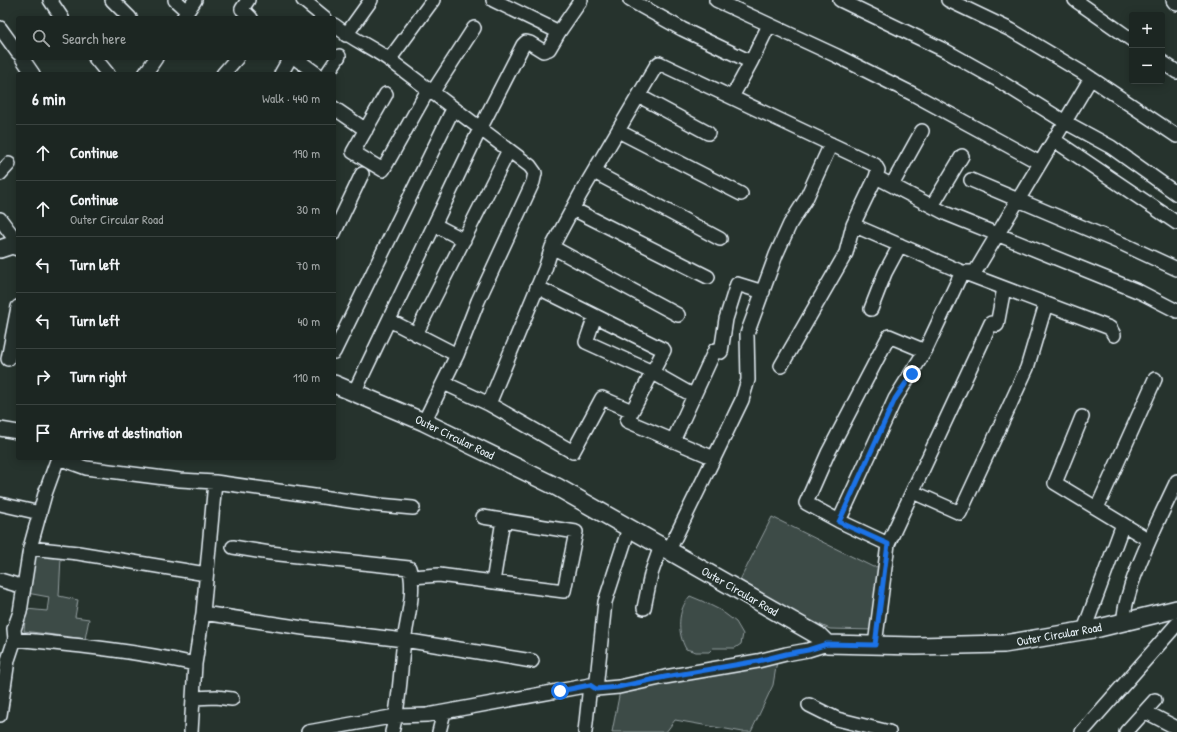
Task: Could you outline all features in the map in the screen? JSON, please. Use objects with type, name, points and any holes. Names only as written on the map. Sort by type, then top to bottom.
[{"type":"main road","points":[[0,249],[12,245],[16,246]]},
{"type":"main road","name":"Outer Circular Road","points":[[336,385],[424,422],[557,487],[819,636],[827,644],[916,646],[1004,644],[1124,622],[1177,609]]},
{"type":"street","points":[[50,0],[61,16]]},
{"type":"street","points":[[112,0],[128,16]]},
{"type":"street","points":[[175,0],[188,10]]},
{"type":"street","points":[[248,0],[242,9],[250,16]]},
{"type":"street","points":[[303,0],[323,16]]},
{"type":"street","points":[[346,35],[371,0]]},
{"type":"street","points":[[389,60],[433,0]]},
{"type":"street","points":[[493,0],[559,32]]},
{"type":"street","points":[[354,393],[480,129],[523,45],[526,42],[543,51],[547,50],[581,0]]},
{"type":"street","points":[[630,0],[682,29],[751,62]]},
{"type":"street","points":[[716,0],[837,56],[913,94],[1040,163]]},
{"type":"street","points":[[840,0],[946,51],[1065,122],[1111,147],[1177,194]]},
{"type":"street","points":[[948,0],[1011,30],[1091,78],[1177,136]]},
{"type":"street","points":[[1075,0],[1129,38]]},
{"type":"street","points":[[732,97],[769,25]]},
{"type":"street","points":[[336,27],[346,35],[389,60],[530,166],[535,173],[533,182],[478,301],[457,355],[424,422]]},
{"type":"street","points":[[0,28],[16,50]]},
{"type":"street","points":[[386,94],[353,152],[383,170],[430,91],[474,28]]},
{"type":"street","points":[[328,72],[339,56]]},
{"type":"street","points":[[23,60],[32,72]]},
{"type":"street","points":[[97,60],[106,72]]},
{"type":"street","points":[[146,72],[155,60]]},
{"type":"street","points":[[225,72],[235,60]]},
{"type":"street","points":[[282,72],[289,60]]},
{"type":"street","points":[[298,60],[314,72]]},
{"type":"street","points":[[489,404],[537,287],[552,246],[638,96],[659,63],[875,165],[878,170],[853,225],[846,253],[781,366]]},
{"type":"street","points":[[1165,64],[1177,72]]},
{"type":"street","points":[[962,272],[974,272],[1091,78]]},
{"type":"street","points":[[638,96],[708,133]]},
{"type":"street","points":[[336,109],[366,130]]},
{"type":"street","points":[[336,348],[453,109]]},
{"type":"street","points":[[618,131],[741,194]]},
{"type":"street","points":[[892,185],[922,131]]},
{"type":"street","points":[[1054,140],[1177,223]]},
{"type":"street","points":[[644,608],[652,574],[714,458],[742,400],[748,380],[747,334],[776,255],[787,230],[806,199],[831,144]]},
{"type":"street","points":[[416,334],[509,150]]},
{"type":"street","points":[[932,206],[962,156]]},
{"type":"street","points":[[0,174],[9,164]]},
{"type":"street","points":[[594,172],[720,239]]},
{"type":"street","points":[[338,216],[362,174]]},
{"type":"street","points":[[876,177],[946,214],[1176,308]]},
{"type":"street","points":[[971,180],[1125,245],[1177,269]]},
{"type":"street","points":[[572,209],[708,277]]},
{"type":"street","points":[[0,220],[16,240]]},
{"type":"street","points":[[435,225],[464,240]]},
{"type":"street","points":[[853,225],[962,272],[1110,328],[1114,335]]},
{"type":"street","points":[[871,309],[885,273],[900,245]]},
{"type":"street","points":[[552,246],[678,315]]},
{"type":"street","points":[[839,522],[895,399],[925,352],[962,272]]},
{"type":"street","points":[[672,441],[715,350],[721,352],[726,319],[737,284],[762,292]]},
{"type":"street","points":[[537,287],[664,350],[626,421],[714,458]]},
{"type":"street","points":[[875,645],[888,544],[991,323],[997,325],[1004,288]]},
{"type":"street","points":[[912,492],[960,513],[1027,368],[1046,304]]},
{"type":"street","points":[[595,316],[586,342],[652,372],[694,396]]},
{"type":"street","points":[[9,360],[16,319]]},
{"type":"street","points":[[389,320],[457,355]]},
{"type":"street","points":[[888,544],[839,522],[806,503],[832,446],[889,336],[925,352]]},
{"type":"street","points":[[1097,508],[1155,379]]},
{"type":"street","points":[[444,383],[489,404],[573,452],[602,398],[632,411]]},
{"type":"street","points":[[1082,417],[1055,483],[1149,540]]},
{"type":"street","points":[[0,429],[16,432]]},
{"type":"street","points":[[0,715],[4,658],[15,639],[14,629],[20,612],[30,548],[57,460]]},
{"type":"street","points":[[64,460],[86,468],[180,480],[215,482],[379,505],[413,508]]},
{"type":"street","points":[[1124,622],[1124,611],[1136,571],[1177,481]]},
{"type":"street","points":[[191,732],[195,664],[203,613],[215,482]]},
{"type":"street","points":[[0,504],[40,513]]},
{"type":"street","points":[[412,577],[439,575],[564,591],[576,532],[483,517]]},
{"type":"street","points":[[493,582],[502,520]]},
{"type":"street","points":[[1084,630],[1123,524]]},
{"type":"street","points":[[586,732],[605,602],[629,528]]},
{"type":"street","points":[[233,547],[270,553],[409,568],[412,577],[396,716],[392,732]]},
{"type":"street","points":[[30,548],[78,553],[206,574]]},
{"type":"street","points":[[0,580],[24,587]]},
{"type":"street","points":[[203,613],[303,628],[404,640],[532,661]]},
{"type":"street","points":[[1082,732],[1177,624]]},
{"type":"street","points":[[15,639],[164,657],[195,664]]},
{"type":"street","points":[[308,732],[396,716],[427,715],[593,687],[618,687],[665,677],[758,661],[808,650],[827,644]]},
{"type":"street","points":[[193,698],[216,697],[232,699]]},
{"type":"street","points":[[1126,732],[1146,712],[1155,700]]},
{"type":"street","points":[[809,704],[837,719],[889,732]]},
{"type":"street","points":[[439,732],[444,712]]},
{"type":"street","points":[[1146,712],[1177,728]]},
{"type":"shaded area","points":[[772,517],[873,567],[884,566],[875,630],[830,629],[794,613],[740,580]]},
{"type":"shaded area","points":[[33,552],[61,557],[59,596],[78,600],[75,617],[89,619],[85,639],[24,631],[26,609],[47,611],[49,597],[27,593]]},
{"type":"shaded area","points":[[690,596],[720,610],[736,622],[743,634],[741,644],[735,648],[713,648],[709,652],[696,652],[686,649],[681,636],[680,622],[683,608]]},
{"type":"shaded area","points":[[777,661],[773,685],[751,732],[743,732],[675,720],[666,732],[612,732],[620,691]]},
{"type":"route","points":[[560,691],[590,685],[596,689],[618,687],[665,677],[758,661],[808,650],[827,644],[875,645],[888,544],[839,522],[895,399],[912,374]]}]
